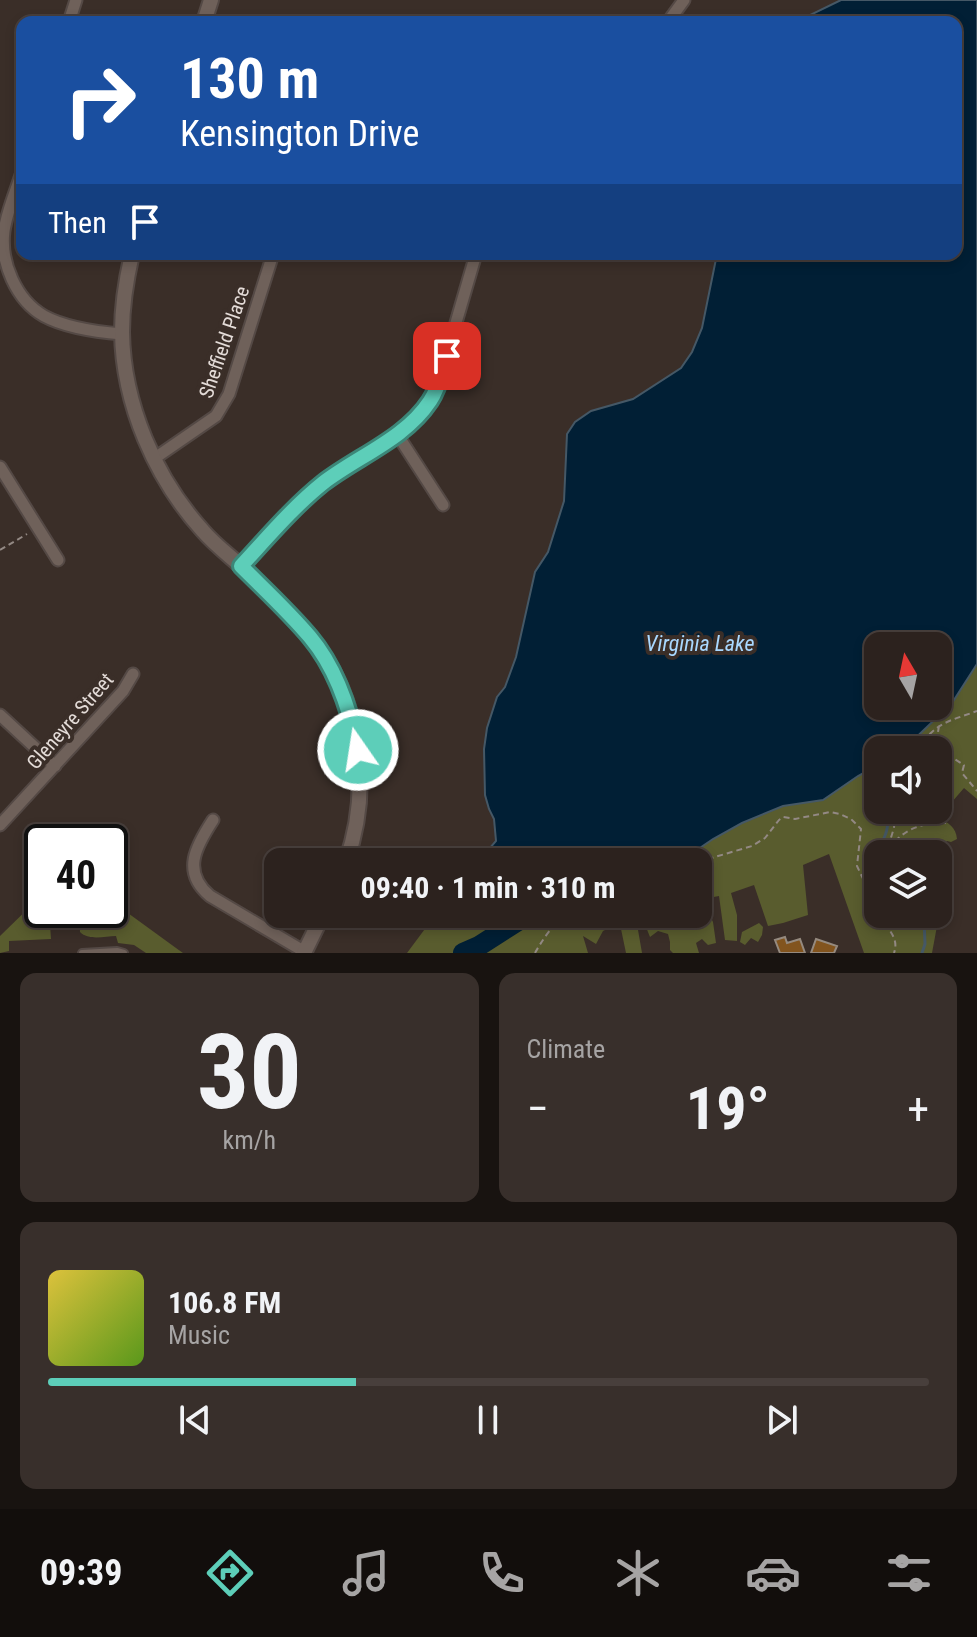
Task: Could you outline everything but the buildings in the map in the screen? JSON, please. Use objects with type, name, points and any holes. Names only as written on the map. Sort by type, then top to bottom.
[{"type":"street","points":[[16,191],[4,229],[2,247],[5,263],[22,295],[47,317],[122,334]]},
{"type":"street","points":[[131,260],[122,334],[133,404],[146,441],[172,489],[202,530],[311,638],[330,668],[347,706],[358,750],[360,802],[350,848]]},
{"type":"street","name":"Sheffield Place","points":[[155,458],[216,416],[223,407],[271,260]]},
{"type":"street","points":[[241,566],[324,483],[397,434],[417,418],[431,400],[474,260]]},
{"type":"street","points":[[397,434],[443,505]]},
{"type":"street","points":[[0,467],[58,560]]},
{"type":"street","name":"Gleneyre Street","points":[[0,825],[123,691],[133,674]]},
{"type":"street","points":[[0,715],[55,766]]},
{"type":"street","points":[[213,820],[195,851],[193,872],[197,882],[210,896],[305,952],[316,928]]},
{"type":"lane","points":[[82,953],[124,953]]},
{"type":"path","points":[[0,550],[28,534]]},
{"type":"path","points":[[927,736],[944,722],[977,711]]},
{"type":"path","points":[[939,726],[938,732],[948,755],[964,765],[962,773],[977,791]]},
{"type":"path","points":[[712,858],[752,846],[765,838],[783,817],[795,819],[830,812],[851,819],[861,829],[856,860],[864,881]]},
{"type":"path","points":[[897,840],[909,829],[926,824]]},
{"type":"path","points":[[535,953],[553,928]]},
{"type":"path","points":[[888,928],[895,937],[897,947],[894,953]]},
{"type":"green space","points":[[977,664],[977,799],[964,788],[952,802],[952,736],[918,736],[934,720],[952,720],[952,703]]},
{"type":"green space","points":[[864,773],[864,824],[949,824],[956,835],[957,839],[952,842],[864,840],[864,928],[937,928],[932,953],[864,953],[829,854],[803,865],[808,915],[768,926],[754,885],[731,893],[737,915],[737,941],[725,940],[719,896],[712,897],[712,848],[700,848],[742,823],[783,806],[823,800]]},
{"type":"green space","points":[[24,913],[24,928],[50,928],[51,939],[9,941],[9,951],[0,953],[0,936]]},
{"type":"green space","points":[[128,913],[183,953],[146,953],[134,945],[118,943],[116,936],[92,937],[80,932],[80,928],[128,928]]},
{"type":"green space","points":[[712,920],[716,943],[708,945],[702,939],[696,943],[699,953],[673,953],[668,934],[658,931],[650,937],[646,928],[712,928]]},
{"type":"green space","points":[[759,923],[763,927],[758,942],[751,938],[745,945],[740,942],[742,932]]},
{"type":"green space","points":[[426,928],[609,928],[603,931],[596,944],[583,936],[588,953],[407,953]]},
{"type":"green space","points":[[618,928],[643,928],[638,930],[642,953],[626,953]]},
{"type":"water","name":"Virginia Lake","points":[[841,0],[977,0],[977,664],[952,703],[952,632],[864,632],[864,720],[934,720],[918,736],[864,736],[864,773],[823,800],[783,806],[742,823],[700,848],[490,848],[496,841],[494,819],[485,795],[487,728],[497,697],[505,687],[516,657],[535,572],[548,552],[564,501],[567,434],[575,422],[591,411],[633,399],[681,368],[702,328],[716,260],[962,260],[962,16],[808,16]]},
{"type":"waterway","points":[[883,840],[887,824]]},
{"type":"waterway","points":[[463,953],[507,928]]},
{"type":"waterway","points":[[922,953],[924,928]]},
{"type":"route","points":[[358,750],[347,706],[325,658],[311,638],[241,566],[324,483],[417,418],[431,400],[447,356]]}]
